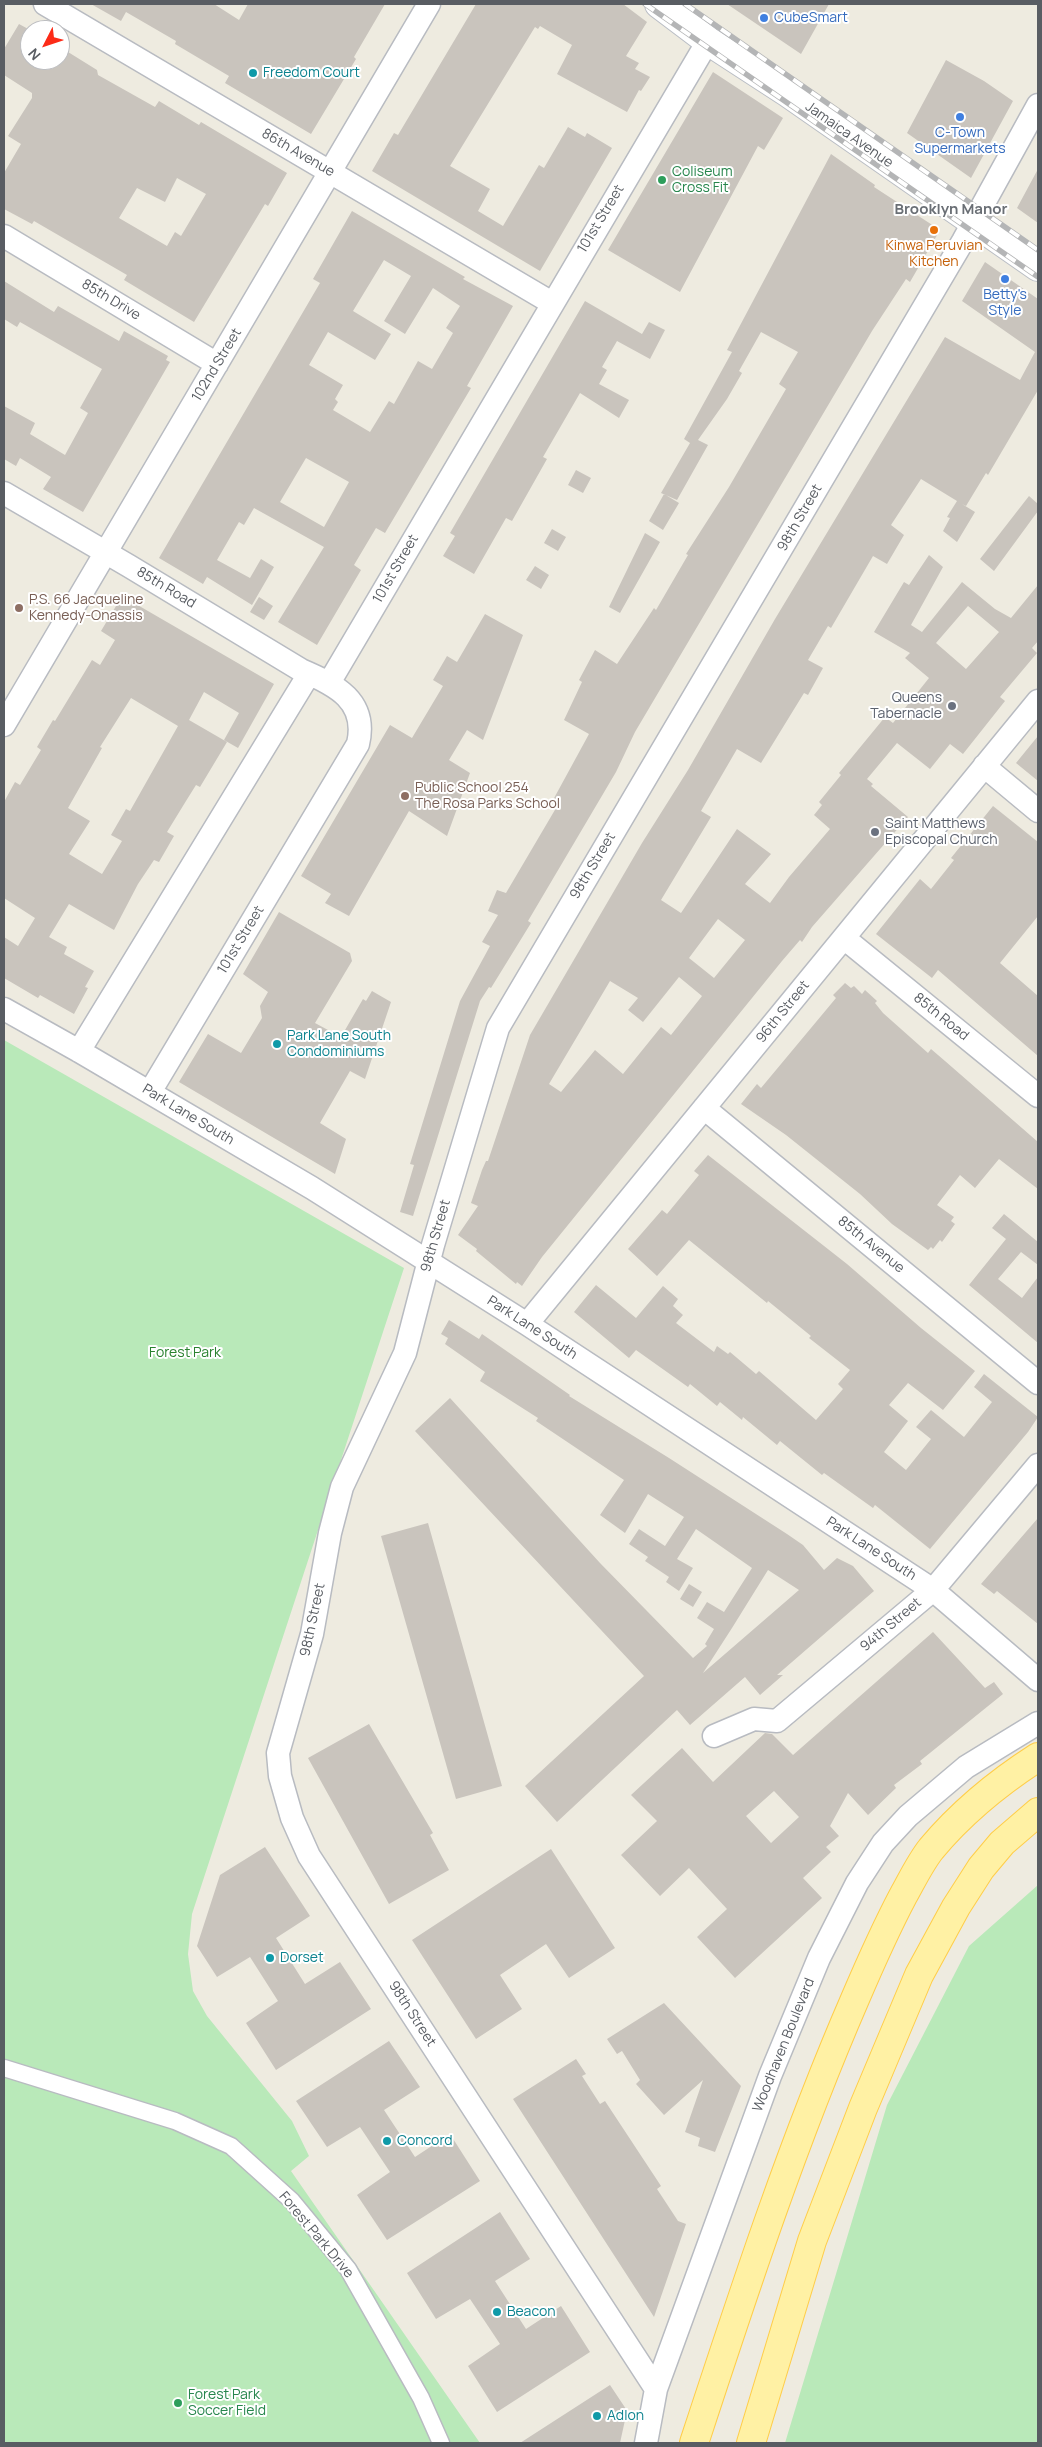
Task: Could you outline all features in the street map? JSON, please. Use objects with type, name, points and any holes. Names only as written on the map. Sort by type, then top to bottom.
[{"type":"main road","name":"Jamaica Avenue","points":[[659,4],[708,41],[788,93],[1038,267]]},
{"type":"main road","points":[[694,2443],[778,2191],[829,2059],[882,1936],[920,1865],[932,1849],[972,1807],[1008,1776],[1038,1757]]},
{"type":"main road","points":[[751,2443],[812,2241],[863,2108],[919,1975],[956,1907],[981,1868],[1002,1843],[1038,1812]]},
{"type":"street","name":"86th Avenue","points":[[44,4],[552,303]]},
{"type":"street","name":"102nd Street","points":[[4,725],[430,4]]},
{"type":"street","name":"101st Street","points":[[150,1092],[358,744],[361,732],[360,714],[350,699],[329,683],[708,41]]},
{"type":"street","name":"98th Street","points":[[656,2389],[309,1856],[292,1818],[280,1776],[278,1753],[312,1634],[330,1534],[342,1487],[405,1353],[429,1262],[498,1028],[974,223],[1038,105]]},
{"type":"street","name":"85th Drive","points":[[4,236],[217,364]]},
{"type":"street","name":"85th Road","points":[[4,493],[309,674],[329,683]]},
{"type":"street","points":[[79,1050],[309,674]]},
{"type":"street","name":"96th Street","points":[[528,1324],[1038,701]]},
{"type":"street","points":[[984,766],[1038,811]]},
{"type":"street","name":"85th Road","points":[[844,938],[1038,1096]]},
{"type":"street","name":"Park Lane South","points":[[4,1008],[79,1050],[312,1188],[528,1324],[932,1590],[1038,1680]]},
{"type":"street","name":"85th Avenue","points":[[704,1108],[1038,1383]]},
{"type":"street","name":"94th Street","points":[[714,1736],[754,1719],[777,1721],[932,1590],[1038,1465]]},
{"type":"street","name":"Woodhaven Boulevard","points":[[646,2443],[656,2389],[770,2076],[819,1958],[857,1883],[883,1843],[908,1816],[966,1767],[1038,1723]]},
{"type":"street","name":"Forest Park Drive","points":[[4,2068],[175,2122],[231,2146],[298,2209],[348,2269],[421,2398],[441,2443]]},
{"type":"green space","name":"Forest Park","points":[[4,1040],[404,1268],[192,1914],[188,1954],[193,1991],[207,2016],[292,2121],[309,2156],[291,2171],[480,2443],[4,2443]]},
{"type":"green space","points":[[1038,1885],[1038,2443],[785,2443],[887,2105],[969,1946]]},
{"type":"building","points":[[91,4],[214,4],[239,20],[248,4],[385,4],[354,57],[356,59],[311,134],[225,83],[229,76],[175,44],[176,41],[126,12],[121,21]]},
{"type":"building","points":[[476,4],[623,4],[647,22],[626,56],[639,63],[635,69],[650,77],[641,91],[639,90],[627,112],[557,74],[572,45],[540,26],[538,29],[535,27],[450,166],[490,189],[478,211],[503,226],[539,165],[544,168],[568,127],[585,137],[587,133],[612,148],[540,271],[372,171],[394,133],[398,135]]},
{"type":"building","points":[[727,4],[829,4],[801,54]]},
{"type":"building","points":[[19,24],[20,70],[70,70],[70,53],[97,70],[98,75],[155,107],[159,101],[199,125],[201,122],[287,173],[268,206],[265,204],[194,322],[124,280],[127,275],[34,221],[32,224],[4,209],[4,173],[21,144],[8,136],[32,98],[32,93],[4,75],[4,49]],"holes":[[[177,178],[206,194],[181,236],[175,232],[167,246],[119,218],[137,188],[165,202]]]},
{"type":"building","name":"C‑Town Supermarkets","points":[[946,60],[984,81],[1013,101],[971,178],[907,133]]},
{"type":"building","points":[[713,72],[783,118],[764,150],[758,146],[680,292],[608,250]]},
{"type":"building","points":[[831,154],[875,185],[874,187],[940,230],[910,282],[906,279],[872,331],[635,732],[616,772],[528,921],[531,923],[491,988],[489,987],[480,1001],[413,1216],[400,1212],[414,1165],[410,1164],[460,1001],[490,946],[482,942],[498,915],[488,911],[497,890],[506,893],[559,803],[553,800],[589,734],[564,720],[582,682],[579,680],[595,650],[617,664],[654,608],[656,610],[688,555],[686,554],[729,487],[786,389],[779,384],[798,352],[761,332],[739,371],[742,373],[727,399],[698,440],[708,445],[677,500],[661,493],[690,443],[684,439],[732,352],[727,350]]},
{"type":"building","points":[[1038,169],[1038,223],[1017,208]]},
{"type":"building","points":[[352,211],[465,277],[463,279],[513,306],[467,386],[471,388],[385,533],[376,528],[354,565],[361,570],[317,645],[278,622],[324,547],[254,508],[244,525],[239,522],[217,560],[250,578],[261,559],[274,567],[252,605],[207,577],[203,584],[159,558],[320,283],[313,279]],"holes":[[[384,260],[411,276],[384,321],[405,334],[433,288],[460,306],[446,328],[453,333],[432,369],[418,361],[394,404],[389,401],[370,432],[333,410],[338,402],[335,399],[343,385],[309,365],[328,332],[375,360],[391,334],[353,311]],[[306,458],[349,482],[324,527],[280,502]]]},
{"type":"building","points":[[985,262],[1038,299],[1038,390],[988,475],[986,473],[966,506],[962,504],[975,512],[957,542],[943,531],[950,518],[947,517],[957,501],[921,479],[891,525],[904,535],[887,564],[873,556],[831,628],[828,626],[808,660],[823,668],[808,695],[804,693],[761,763],[737,749],[701,811],[711,817],[661,900],[681,913],[737,829],[771,854],[745,884],[770,903],[789,877],[830,829],[814,815],[822,805],[819,802],[841,775],[839,773],[885,717],[893,723],[929,678],[905,658],[910,653],[874,632],[904,582],[909,585],[929,555],[943,567],[911,625],[922,632],[962,582],[995,609],[1011,618],[1038,585],[1038,641],[1032,648],[1037,653],[1000,697],[1005,701],[963,754],[950,744],[930,769],[897,743],[867,779],[873,784],[871,786],[908,817],[812,927],[802,942],[800,940],[782,961],[542,1257],[522,1286],[517,1282],[516,1284],[476,1251],[477,1249],[458,1235],[478,1206],[471,1203],[482,1170],[486,1161],[488,1161],[530,1035],[642,843],[688,770],[775,619],[945,337],[1020,380],[1035,352],[962,301]],"holes":[[[968,606],[999,632],[966,669],[936,643]],[[718,919],[745,940],[714,978],[689,958]],[[679,977],[702,996],[671,1035],[661,1027],[623,1074],[595,1050],[561,1092],[549,1084],[610,981],[638,998],[628,1010],[643,1022]]]},
{"type":"building","points":[[4,281],[54,312],[58,306],[119,341],[124,331],[168,356],[166,360],[170,362],[83,512],[43,489],[51,477],[20,458],[16,466],[4,459],[4,406],[35,423],[30,434],[65,455],[88,413],[80,408],[102,369],[20,322],[17,327],[4,319]]},
{"type":"building","points":[[585,301],[642,334],[649,322],[665,330],[650,359],[617,341],[602,367],[607,370],[599,384],[629,400],[619,418],[580,393],[543,457],[547,459],[512,521],[506,518],[474,574],[443,556],[455,536],[450,533]]},
{"type":"building","points":[[576,470],[591,478],[583,493],[568,485]]},
{"type":"building","points":[[664,494],[679,503],[663,530],[649,521]]},
{"type":"building","points":[[1029,496],[1038,504],[1038,511],[994,571],[980,559]]},
{"type":"building","points":[[552,529],[566,537],[558,551],[544,543]]},
{"type":"building","points":[[645,533],[660,542],[620,613],[609,607]]},
{"type":"building","points":[[535,566],[549,575],[541,589],[526,580]]},
{"type":"building","points":[[122,596],[274,684],[238,748],[224,740],[239,713],[204,692],[189,720],[227,742],[200,787],[196,785],[167,832],[174,836],[159,862],[154,860],[138,884],[114,930],[69,904],[49,937],[67,947],[64,954],[94,971],[85,987],[88,988],[74,1014],[40,995],[38,998],[4,978],[4,937],[18,946],[35,918],[4,898],[4,802],[15,782],[20,785],[41,750],[37,747],[92,660],[100,665],[115,640],[101,631]],"holes":[[[131,698],[178,726],[130,811],[126,809],[111,835],[122,841],[102,874],[69,854],[90,821],[68,808],[102,748],[100,747]]]},
{"type":"building","points":[[259,597],[273,606],[264,620],[250,612]]},
{"type":"building","points":[[485,614],[523,635],[483,740],[467,730],[449,760],[470,773],[447,836],[409,811],[349,916],[325,903],[331,894],[301,876],[390,725],[412,738],[443,686],[433,680],[447,656],[457,662]]},
{"type":"building","points":[[1038,736],[1038,781],[1016,763]]},
{"type":"building","points":[[993,806],[1038,842],[1038,916],[1000,963],[1038,996],[1038,1056],[938,970],[932,978],[876,934],[920,879],[931,889],[954,860],[951,858]]},
{"type":"building","name":"Park Lane South Condominiums","points":[[279,912],[350,953],[352,961],[315,1023],[341,1037],[363,999],[366,1001],[372,991],[391,1002],[365,1079],[350,1071],[320,1123],[346,1139],[335,1174],[179,1082],[208,1034],[241,1053],[262,1018],[260,1006],[268,992],[243,974]]},
{"type":"building","points":[[845,983],[851,988],[854,986],[862,994],[865,990],[877,1001],[875,1003],[883,1013],[928,1053],[931,1049],[1038,1142],[1038,1189],[999,1159],[975,1188],[960,1175],[937,1205],[954,1217],[951,1221],[955,1224],[942,1242],[940,1240],[933,1249],[931,1247],[928,1250],[892,1224],[860,1194],[786,1135],[741,1104],[757,1084],[761,1088],[836,998],[833,995]]},
{"type":"building","points":[[708,1155],[847,1264],[921,1328],[975,1371],[943,1410],[908,1383],[889,1405],[908,1421],[884,1452],[906,1470],[931,1439],[916,1427],[931,1410],[964,1437],[992,1402],[974,1387],[984,1374],[1038,1417],[1028,1432],[930,1549],[875,1505],[873,1508],[824,1473],[822,1475],[780,1441],[777,1445],[743,1417],[742,1420],[720,1402],[717,1406],[690,1384],[688,1387],[636,1350],[629,1358],[574,1312],[596,1285],[636,1318],[663,1286],[678,1299],[673,1306],[683,1315],[676,1323],[714,1352],[717,1346],[728,1354],[730,1352],[756,1374],[759,1371],[816,1420],[843,1389],[838,1384],[850,1370],[809,1338],[811,1336],[768,1301],[767,1303],[689,1240],[657,1276],[628,1249],[662,1210],[667,1214],[699,1175],[694,1171]]},
{"type":"building","points":[[1004,1214],[1038,1242],[1038,1265],[1021,1252],[998,1279],[1022,1298],[1038,1277],[1038,1343],[969,1285],[1006,1239],[992,1228]]},
{"type":"building","points":[[449,1320],[479,1339],[482,1334],[569,1396],[803,1545],[824,1570],[837,1558],[853,1566],[874,1591],[777,1675],[783,1675],[760,1695],[745,1677],[690,1725],[677,1710],[557,1822],[525,1786],[644,1676],[415,1431],[450,1398],[600,1563],[693,1658],[707,1646],[705,1644],[714,1629],[697,1618],[707,1602],[724,1612],[752,1568],[696,1529],[677,1559],[693,1568],[679,1591],[666,1582],[669,1577],[645,1561],[648,1557],[629,1544],[639,1529],[665,1546],[684,1517],[648,1494],[625,1533],[600,1515],[624,1480],[536,1421],[538,1418],[480,1381],[485,1372],[445,1344],[448,1338],[441,1334]],"holes":[[[768,1570],[799,1590],[703,1673]]]},
{"type":"building","points":[[1038,1518],[1038,1624],[997,1591],[994,1594],[981,1584]]},
{"type":"building","points":[[428,1523],[502,1786],[456,1799],[381,1536]]},
{"type":"building","points":[[689,1584],[702,1592],[693,1607],[680,1599]]},
{"type":"building","points":[[933,1632],[985,1688],[994,1682],[1003,1694],[920,1761],[922,1764],[894,1785],[896,1788],[868,1815],[848,1793],[830,1826],[839,1836],[826,1847],[831,1852],[803,1878],[822,1898],[735,1978],[697,1937],[727,1909],[689,1868],[660,1896],[621,1855],[657,1821],[631,1795],[682,1748],[713,1782],[765,1733],[772,1734],[793,1755]],"holes":[[[774,1791],[799,1817],[771,1843],[746,1816]]]},
{"type":"building","points":[[369,1724],[433,1833],[430,1835],[449,1870],[389,1904],[308,1758]]},
{"type":"building","name":"Dorset","points":[[265,1847],[310,1916],[276,1938],[305,1984],[340,1962],[371,2009],[276,2070],[246,2023],[278,2001],[250,1957],[217,1977],[197,1946],[220,1875]]},
{"type":"building","points":[[551,1849],[615,1948],[569,1978],[546,1944],[500,1975],[522,2009],[476,2039],[412,1940]]},
{"type":"building","points":[[664,2003],[741,2086],[715,2152],[698,2146],[700,2138],[685,2132],[703,2080],[664,2115],[636,2084],[640,2080],[622,2051],[617,2054],[607,2039]]},
{"type":"building","name":"Concord","points":[[389,2041],[420,2087],[384,2110],[415,2157],[450,2134],[480,2181],[387,2240],[357,2195],[390,2172],[360,2127],[327,2147],[296,2101]]},
{"type":"building","points":[[576,2059],[586,2074],[582,2076],[600,2104],[605,2101],[661,2186],[657,2189],[678,2221],[686,2224],[654,2317],[513,2099]]},
{"type":"building","name":"Beacon","points":[[500,2212],[530,2259],[495,2281],[526,2329],[561,2306],[590,2352],[497,2412],[468,2366],[500,2344],[470,2299],[436,2319],[407,2273]]},
{"type":"building","name":"Adlon","points":[[610,2385],[626,2409],[620,2413],[625,2420],[620,2443],[520,2443]]},
{"type":"railway","points":[[645,4],[1038,277]]},
{"type":"railway","points":[[685,4],[1038,250]]},
{"type":"place","name":"CubeSmart","points":[[764,18]]},
{"type":"place","name":"Freedom Court","points":[[253,73]]},
{"type":"place","name":"C‑Town Supermarkets","points":[[960,117]]},
{"type":"place","name":"Coliseum Cross Fit","points":[[662,180]]},
{"type":"place","name":"Kinwa Peruvian Kitchen","points":[[934,230]]},
{"type":"place","name":"Betty's Style","points":[[1005,279]]},
{"type":"place","name":"P.S. 66 Jacqueline Kennedy-Onassis","points":[[19,608]]},
{"type":"place","name":"Queens Tabernacle","points":[[952,706]]},
{"type":"place","name":"Public School 254 The Rosa Parks School","points":[[405,796]]},
{"type":"place","name":"Saint Matthews Episcopal Church","points":[[875,832]]},
{"type":"place","name":"Park Lane South Condominiums","points":[[277,1044]]},
{"type":"place","name":"Dorset","points":[[270,1958]]},
{"type":"place","name":"Concord","points":[[387,2141]]},
{"type":"place","name":"Beacon","points":[[497,2312]]},
{"type":"place","name":"Forest Park Soccer Field","points":[[178,2403]]},
{"type":"place","name":"Adlon","points":[[597,2416]]},
{"type":"district","name":"Brooklyn Manor","points":[[951,210]]}]
